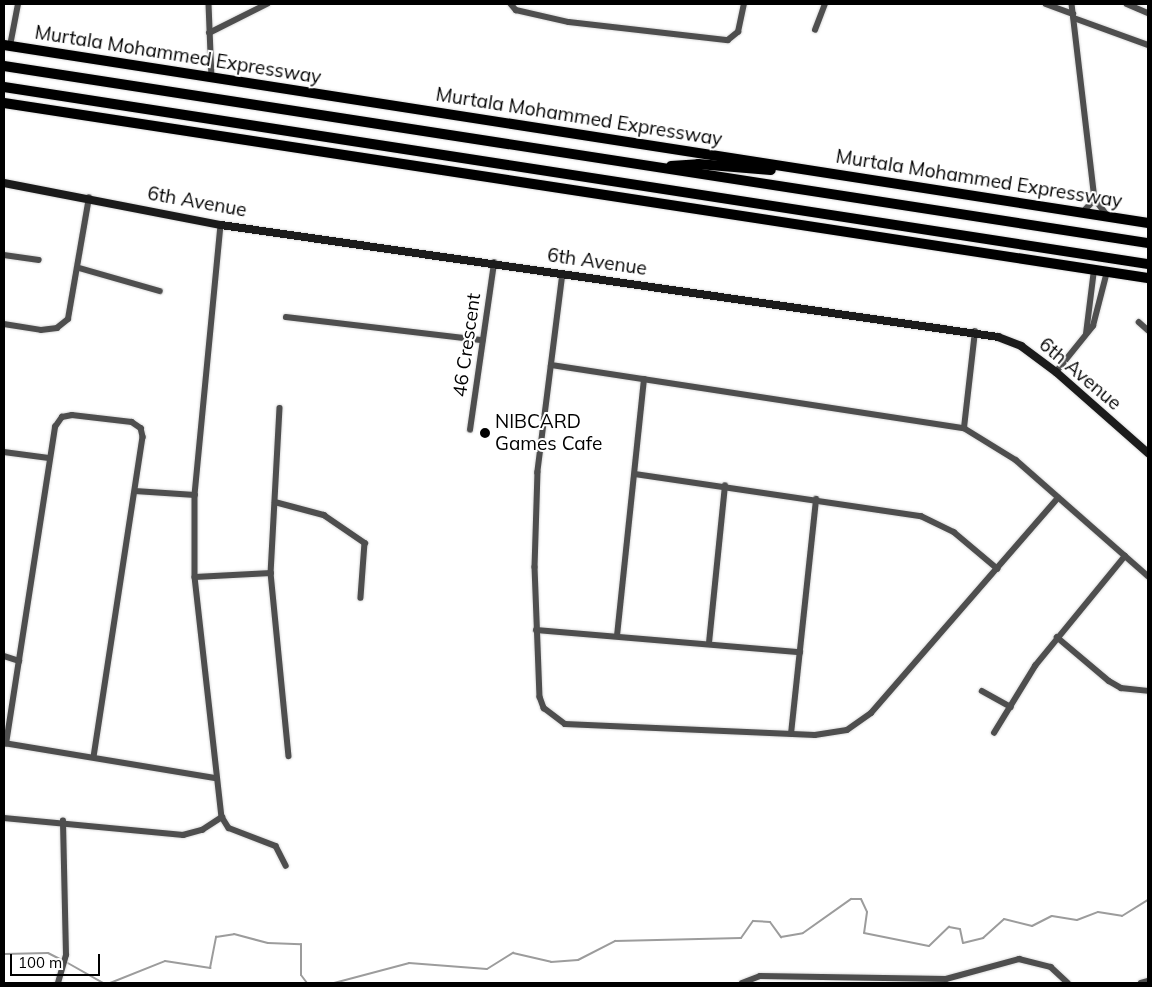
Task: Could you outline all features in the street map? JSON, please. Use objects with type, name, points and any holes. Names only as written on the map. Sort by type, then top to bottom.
[{"type":"highway","name":"Murtala Mohammed Expressway","points":[[7,46],[1148,223]]},
{"type":"highway","name":"Murtala Mohammed Expressway","points":[[4,66],[1148,243]]},
{"type":"highway","points":[[4,87],[1148,264]]},
{"type":"highway","points":[[4,103],[1148,278]]},
{"type":"highway","points":[[656,168],[698,164],[812,170]]},
{"type":"highway","points":[[687,193],[747,217]]},
{"type":"street","points":[[7,46],[18,4]]},
{"type":"street","points":[[209,4],[212,78]]},
{"type":"street","points":[[209,33],[267,4]]},
{"type":"street","points":[[510,4],[516,10],[570,22],[728,40],[738,32],[744,4]]},
{"type":"street","points":[[816,30],[825,4]]},
{"type":"street","points":[[1046,4],[1148,45]]},
{"type":"street","points":[[1072,4],[1095,199],[1109,217]]},
{"type":"street","points":[[1127,4],[1148,13]]},
{"type":"street","name":"6th Avenue","points":[[4,183],[221,225],[975,332],[1021,346],[1056,372],[1148,453]]},
{"type":"street","points":[[4,324],[57,328],[72,309],[89,198]]},
{"type":"street","points":[[1082,213],[1095,199]]},
{"type":"street","points":[[221,225],[195,495],[195,577],[216,778],[222,817],[229,828],[276,846],[286,866]]},
{"type":"street","points":[[4,255],[39,260]]},
{"type":"street","name":"46 Crescent","points":[[470,430],[494,263]]},
{"type":"street","points":[[79,268],[160,291]]},
{"type":"street","points":[[1086,334],[1094,270]]},
{"type":"street","points":[[1056,372],[1093,326],[1106,272]]},
{"type":"street","points":[[563,273],[538,472],[536,630],[540,697],[544,708],[565,724],[791,734],[833,734],[860,722],[998,569],[1058,498]]},
{"type":"street","points":[[286,317],[483,340]]},
{"type":"street","points":[[1139,322],[1148,330]]},
{"type":"street","points":[[964,428],[975,332]]},
{"type":"street","points":[[551,365],[964,428],[995,443],[1148,576]]},
{"type":"street","points":[[618,636],[644,379]]},
{"type":"street","points":[[280,408],[271,572],[289,756]]},
{"type":"street","points":[[94,756],[142,437],[141,428],[132,422],[62,417],[55,426],[5,744],[94,756],[216,778]]},
{"type":"street","points":[[4,452],[50,458]]},
{"type":"street","points":[[635,474],[816,499],[921,516],[954,532],[998,569]]},
{"type":"street","points":[[709,644],[725,486]]},
{"type":"street","points":[[135,491],[195,495]]},
{"type":"street","points":[[791,734],[816,499]]},
{"type":"street","points":[[275,502],[324,515],[365,543],[361,598]]},
{"type":"street","points":[[994,733],[1057,637],[1125,556]]},
{"type":"street","points":[[195,577],[271,572]]},
{"type":"street","points":[[536,630],[800,652]]},
{"type":"street","points":[[1057,637],[1109,681],[1121,688],[1148,691]]},
{"type":"street","points":[[4,656],[19,661]]},
{"type":"street","points":[[982,691],[1011,707]]},
{"type":"street","points":[[4,818],[63,821],[183,835],[202,830],[222,817]]},
{"type":"street","points":[[58,982],[66,956],[63,821]]},
{"type":"street","points":[[742,983],[760,976],[946,979],[1019,959],[1051,966],[1068,983]]},
{"type":"street","points":[[1141,983],[1148,981]]},
{"type":"waterway","points":[[334,983],[409,963],[487,969],[513,953],[551,962],[578,960],[615,941],[741,938],[753,921],[770,922],[781,937],[803,933],[851,899],[861,899],[867,912],[864,933],[929,946],[949,927],[960,929],[963,943],[983,938],[1004,919],[1032,926],[1052,916],[1077,920],[1098,912],[1122,916],[1148,900]]},
{"type":"waterway","points":[[110,983],[165,961],[210,968],[216,937],[234,934],[268,943],[301,944],[301,975],[307,983]]},
{"type":"waterway","points":[[4,954],[48,953],[62,960]]},
{"type":"waterway","points":[[66,962],[103,983]]},
{"type":"place","name":"NIBCARD Games Cafe","points":[[485,433]]}]
